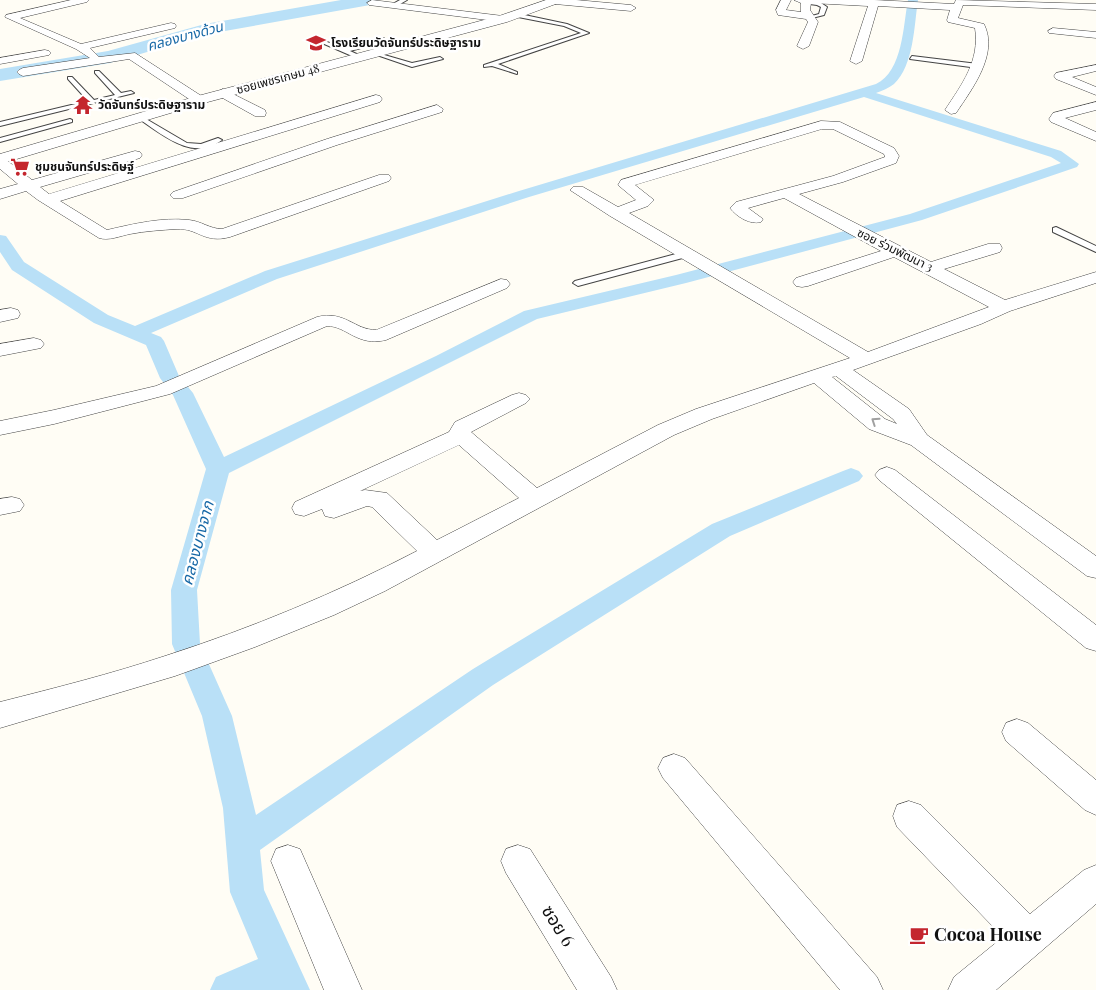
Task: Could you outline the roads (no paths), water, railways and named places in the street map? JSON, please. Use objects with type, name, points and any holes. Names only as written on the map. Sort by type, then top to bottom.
[{"type":"street","points":[[5,19],[84,0]]},
{"type":"street","points":[[376,0],[372,3],[509,17]]},
{"type":"street","points":[[556,0],[631,8]]},
{"type":"street","name":"ซอยเพชรเกษม 48","points":[[0,161],[223,93],[509,17],[556,0]]},
{"type":"street","points":[[786,0],[781,10],[782,13],[809,17]]},
{"type":"street","points":[[803,46],[813,22],[804,6],[806,1],[911,4],[1058,16]]},
{"type":"street","points":[[951,110],[972,80],[978,66],[982,43],[981,27],[953,21],[952,17],[960,2],[1096,7]]},
{"type":"street","points":[[856,61],[874,3]]},
{"type":"street","points":[[5,19],[80,47],[97,57]]},
{"type":"street","points":[[0,60],[80,47],[171,26]]},
{"type":"street","points":[[1052,31],[1096,35]]},
{"type":"street","points":[[23,72],[97,57],[135,55],[199,100]]},
{"type":"street","points":[[1096,68],[1060,76],[1096,91]]},
{"type":"street","points":[[223,93],[260,113]]},
{"type":"street","points":[[49,199],[376,99]]},
{"type":"street","points":[[1096,106],[1058,116],[1056,119],[1096,137]]},
{"type":"street","points":[[178,195],[332,142],[437,109]]},
{"type":"street","points":[[296,123],[332,142]]},
{"type":"street","points":[[616,213],[643,203],[646,200],[625,185],[630,181],[821,125],[835,125],[842,128],[889,151],[892,156],[891,160],[850,175],[787,194],[741,205],[738,208],[755,218]]},
{"type":"street","points":[[0,194],[135,155]]},
{"type":"street","points":[[0,161],[28,186],[105,235],[131,229],[179,224],[192,225],[201,231],[214,235],[242,228],[384,178]]},
{"type":"street","points":[[578,190],[866,360]]},
{"type":"street","name":"ซอย ร่วมพัฒนา 3","points":[[787,194],[1003,306]]},
{"type":"street","points":[[931,268],[994,248]]},
{"type":"street","points":[[802,282],[897,252]]},
{"type":"street","points":[[0,715],[162,669],[239,643],[335,604],[666,430],[704,414],[866,360],[974,320],[1003,306],[1096,277]]},
{"type":"street","points":[[0,428],[54,417],[163,390],[324,321],[338,321],[361,335],[369,337],[379,336],[501,284]]},
{"type":"street","points":[[0,350],[34,344]]},
{"type":"street","points":[[828,373],[877,424],[919,440],[1096,570]]},
{"type":"street","points":[[519,399],[463,427],[459,431],[461,436],[536,500]]},
{"type":"street","points":[[435,553],[379,499],[365,498],[307,513],[461,436]]},
{"type":"street","points":[[887,475],[1096,640]]},
{"type":"street","points":[[1017,732],[1096,800]]},
{"type":"street","points":[[674,768],[864,990]]},
{"type":"street","points":[[909,816],[1029,938]]},
{"type":"street","points":[[288,861],[343,990]]},
{"type":"street","name":"ซอย 6","points":[[518,861],[598,990]]},
{"type":"street","points":[[967,990],[1096,882]]},
{"type":"lane","points":[[394,6],[404,0]]},
{"type":"lane","points":[[806,1],[824,7],[821,15],[809,17]]},
{"type":"lane","points":[[509,17],[565,25],[586,33],[489,65],[516,73]]},
{"type":"lane","points":[[318,40],[359,57]]},
{"type":"lane","points":[[343,51],[384,40]]},
{"type":"lane","points":[[376,53],[412,66],[440,59]]},
{"type":"lane","points":[[912,58],[978,66]]},
{"type":"lane","points":[[97,72],[109,81],[112,88],[120,96]]},
{"type":"lane","points":[[70,78],[93,102]]},
{"type":"lane","points":[[0,131],[17,124],[131,93]]},
{"type":"lane","points":[[0,118],[11,117],[26,133]]},
{"type":"lane","points":[[141,118],[185,145],[202,146],[218,140]]},
{"type":"lane","points":[[0,124],[17,124],[45,120],[56,121],[59,124]]},
{"type":"lane","points":[[0,140],[70,122]]},
{"type":"lane","points":[[1056,230],[1096,249]]},
{"type":"lane","points":[[578,283],[687,254]]},
{"type":"waterway","name":"คลองบางด้วน","points":[[0,75],[110,57],[205,29],[370,0]]},
{"type":"waterway","points":[[864,93],[889,82],[899,67],[906,44],[913,0]]},
{"type":"waterway","points":[[135,333],[271,275],[524,194],[864,93]]},
{"type":"waterway","points":[[218,469],[443,360],[531,315],[680,279],[916,217],[1072,164],[1056,154],[864,93]]},
{"type":"waterway","name":"คลองบางจาก","points":[[0,240],[18,266],[101,319],[154,341],[170,378],[183,393],[218,469]]},
{"type":"waterway","name":"คลองบางจาก","points":[[218,469],[184,590],[186,644],[217,716],[239,808],[242,843]]},
{"type":"waterway","points":[[242,843],[483,677],[721,530],[851,476]]},
{"type":"waterway","name":"คลองบางจาก","points":[[242,843],[247,892],[281,968]]},
{"type":"waterway","points":[[229,990],[281,968]]},
{"type":"waterway","name":"คลองบางจาก","points":[[281,968],[291,990]]},
{"type":"place","name":"โรงเรียนวัดจันทร์ประดิษฐาราม","points":[[316,43]]},
{"type":"place","name":"วัดจันทร์ประดิษฐาราม","points":[[83,105]]},
{"type":"place","name":"ชุมชนจันทร์ประดิษฐ์","points":[[20,167]]},
{"type":"place","name":"Cocoa House","points":[[919,935]]}]
